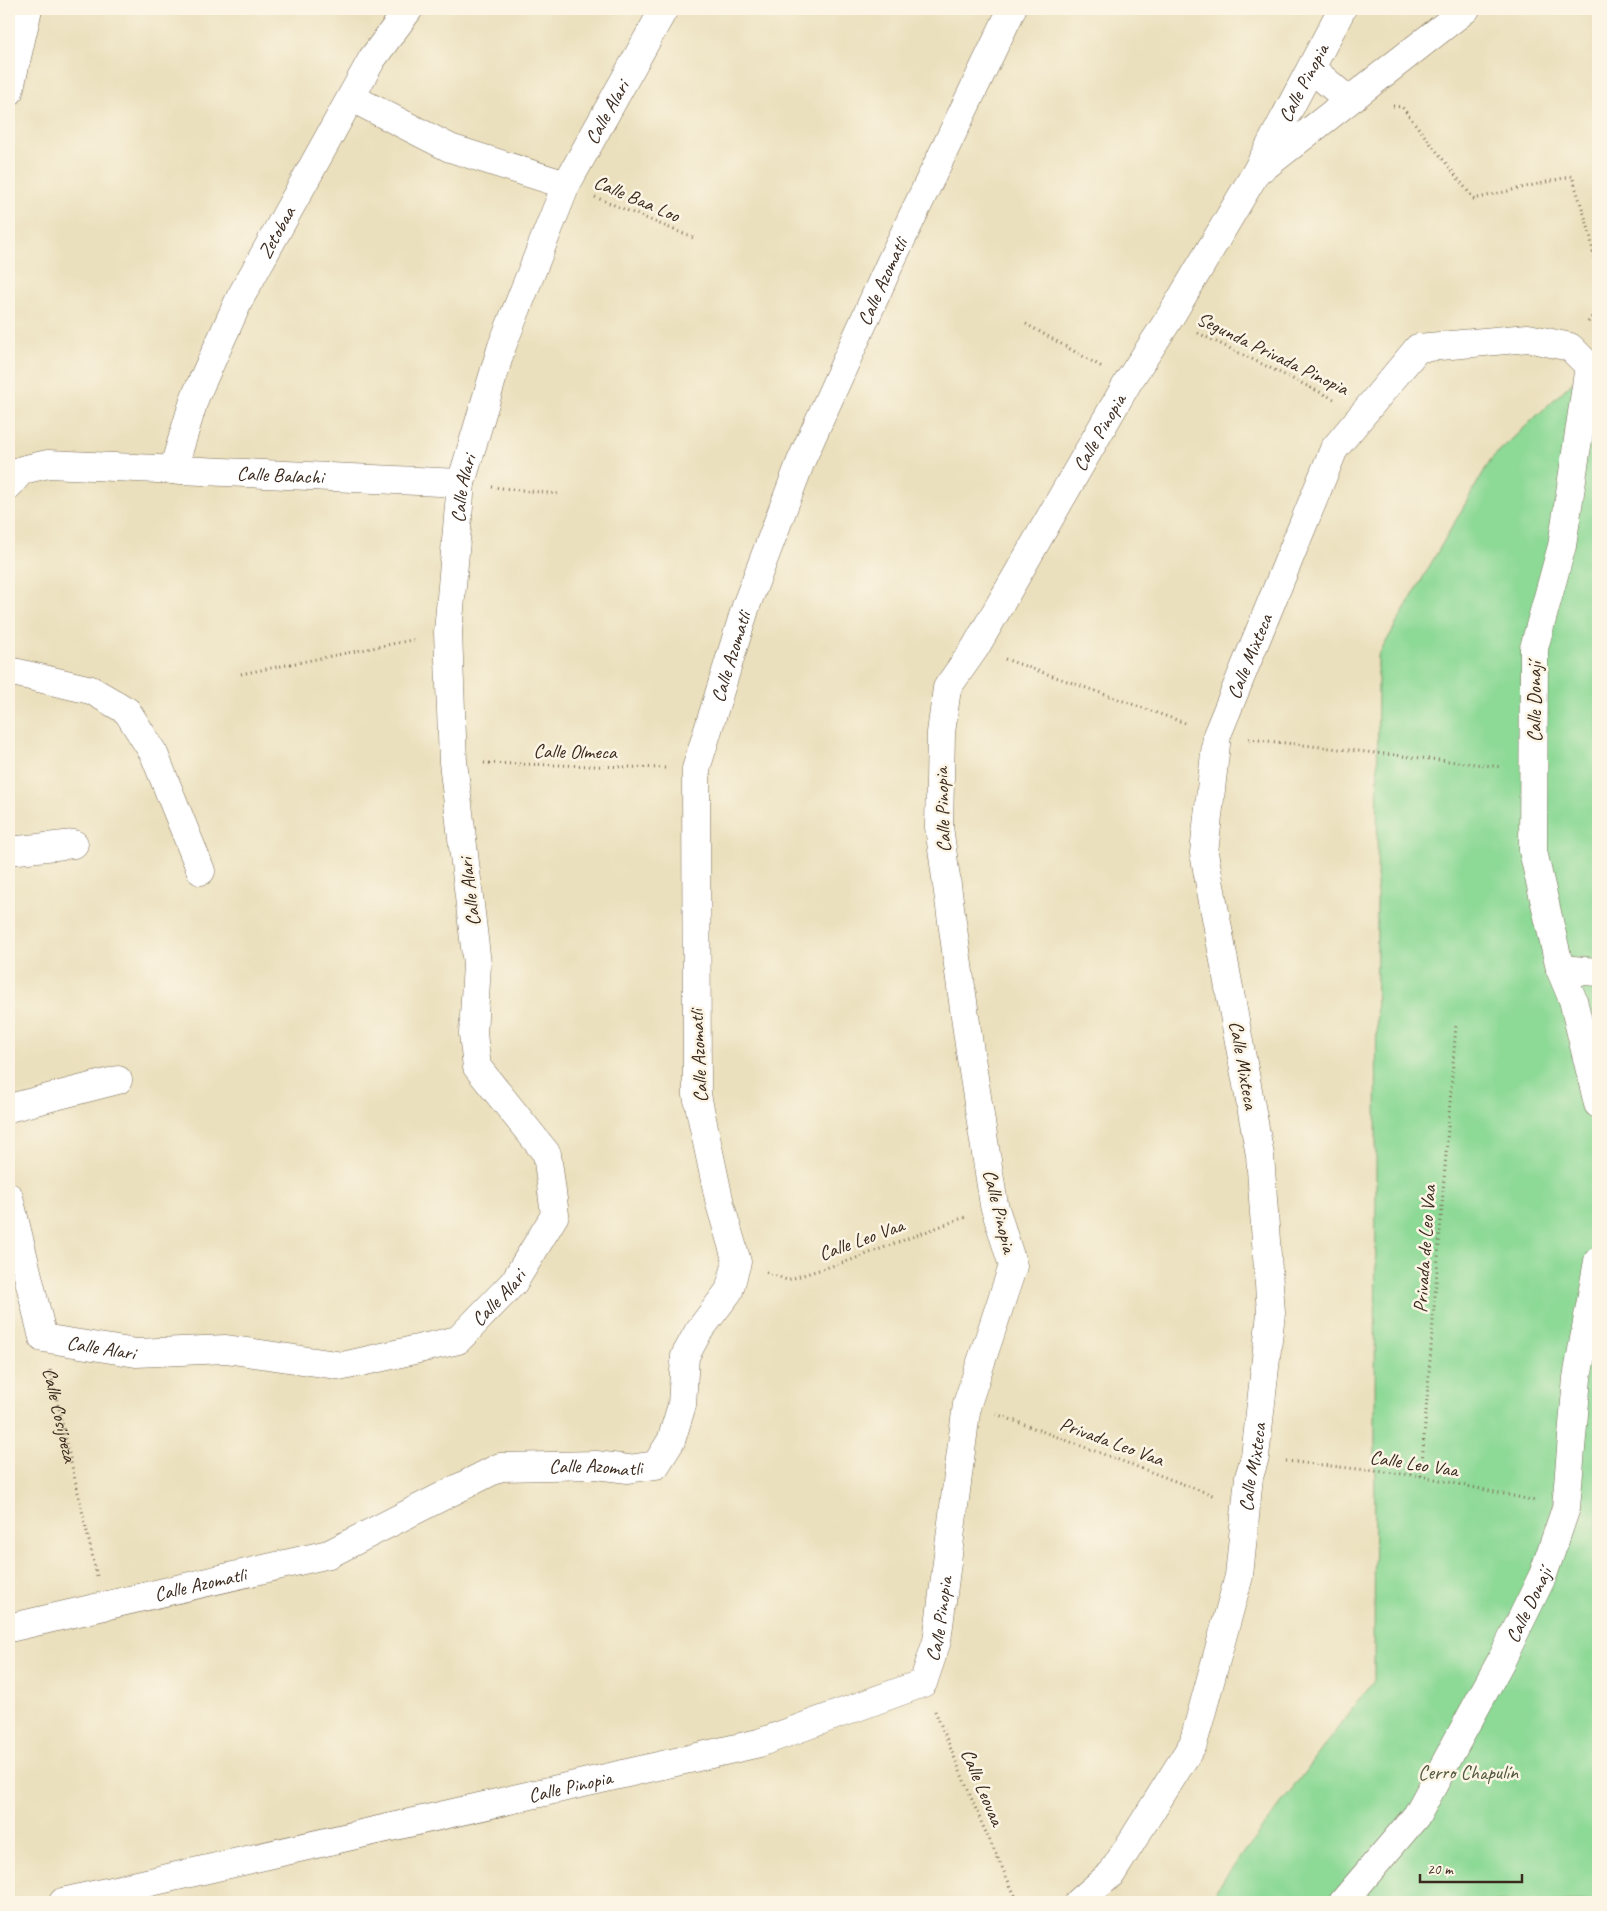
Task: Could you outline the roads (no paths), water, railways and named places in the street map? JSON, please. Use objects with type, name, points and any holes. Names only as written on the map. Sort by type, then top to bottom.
[{"type":"street","points":[[9,92],[28,9]]},
{"type":"street","name":"Zetobaa","points":[[173,470],[195,397],[240,298],[372,59],[409,9]]},
{"type":"street","name":"Calle Alari","points":[[9,1197],[43,1338],[136,1353],[226,1349],[343,1366],[458,1340],[514,1282],[555,1214],[547,1154],[477,1066],[473,1034],[478,964],[453,762],[448,632],[461,483],[502,346],[566,185],[664,9]]},
{"type":"street","name":"Calle Azomatli","points":[[9,1628],[329,1554],[500,1467],[596,1465],[628,1469],[656,1465],[671,1441],[682,1405],[685,1356],[698,1332],[729,1290],[737,1262],[720,1204],[698,1096],[696,769],[746,606],[801,461],[891,261],[1012,9]]},
{"type":"street","name":"Calle Pinopia","points":[[63,1902],[759,1743],[923,1683],[937,1641],[967,1404],[1013,1266],[994,1205],[970,1052],[939,827],[941,733],[947,688],[975,648],[1128,382],[1170,319],[1255,174],[1312,70],[1342,9]]},
{"type":"street","points":[[1255,174],[1466,9]]},
{"type":"street","points":[[1312,70],[1348,100]]},
{"type":"street","points":[[352,98],[450,148],[566,185]]},
{"type":"street","name":"Calle Mixteca","points":[[1079,1902],[1112,1873],[1193,1744],[1239,1576],[1249,1477],[1255,1457],[1272,1313],[1260,1155],[1204,854],[1218,735],[1334,449],[1418,348],[1528,338]]},
{"type":"street","name":"Calle Donají","points":[[1528,338],[1570,347],[1589,366],[1562,546],[1534,648],[1533,851],[1560,969],[1573,1000],[1598,1104]]},
{"type":"street","name":"Calle Balachi","points":[[9,485],[22,470],[48,464],[461,483]]},
{"type":"street","points":[[9,671],[90,690],[127,711],[154,754],[201,871]]},
{"type":"street","points":[[9,851],[74,844]]},
{"type":"street","points":[[1560,969],[1598,972]]},
{"type":"street","points":[[9,1108],[118,1080]]},
{"type":"street","name":"Calle Donají","points":[[1343,1902],[1417,1815],[1502,1658],[1543,1575],[1566,1508],[1577,1378],[1598,1262]]},
{"type":"park label","name":"Cerro Chapulín","points":[[1468,1772]]}]
